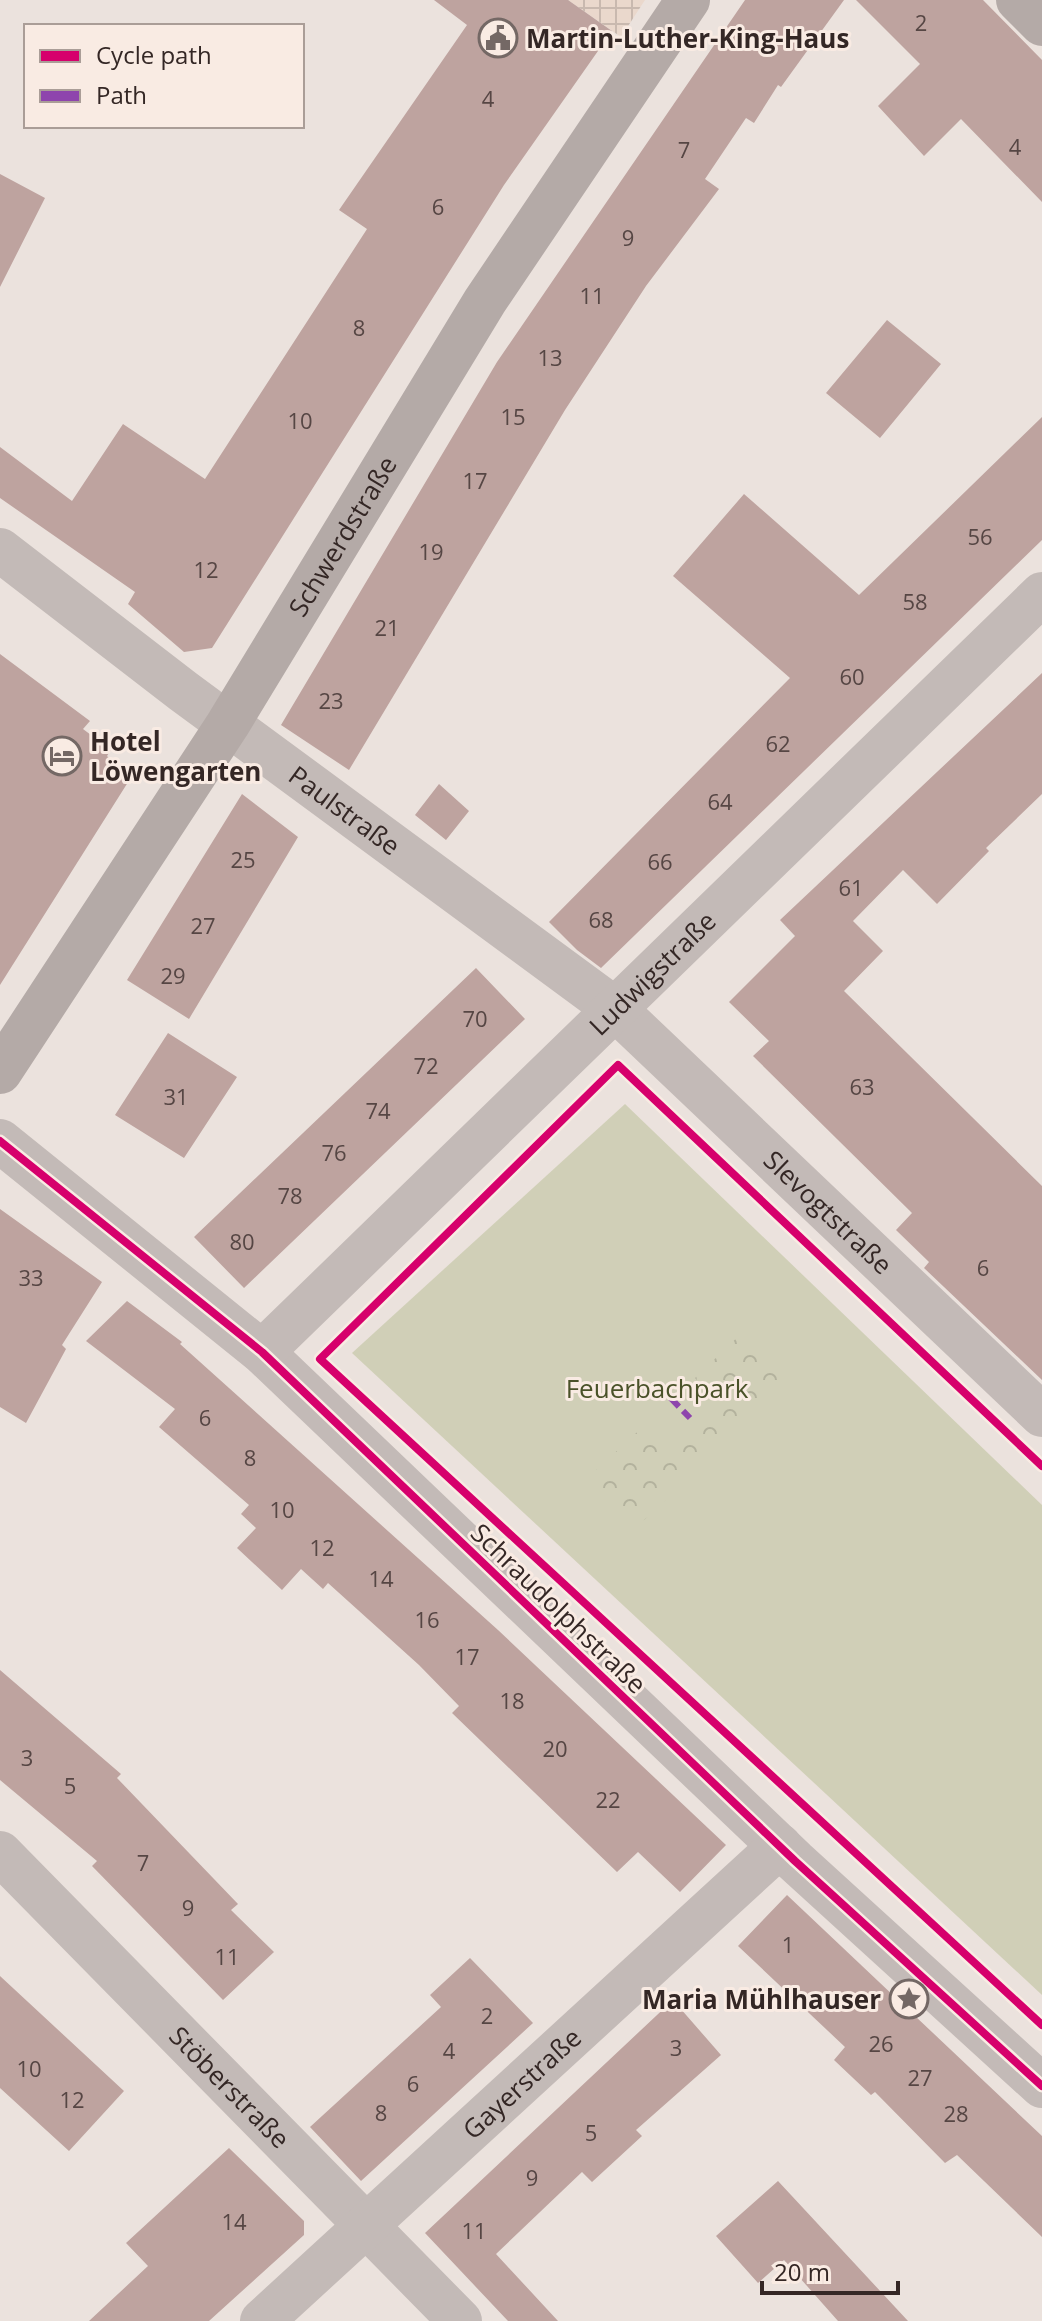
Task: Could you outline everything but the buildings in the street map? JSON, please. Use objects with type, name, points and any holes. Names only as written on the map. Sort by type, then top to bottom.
[{"type":"street","name":"Schwerdstraße","points":[[0,1072],[228,724],[485,301],[688,0]]},
{"type":"street","points":[[1018,0],[1042,24]]},
{"type":"street","name":"Paulstraße","points":[[0,550],[228,724],[615,1009]]},
{"type":"street","name":"Ludwigstraße","points":[[262,1352],[1042,594]]},
{"type":"street","name":"Slevogtstraße","points":[[615,1009],[1042,1415]]},
{"type":"street","name":"Schraudolphstraße","points":[[0,1141],[262,1352],[780,1846],[1042,2086]]},
{"type":"street","name":"Gayerstraße","points":[[262,2321],[364,2224],[780,1846]]},
{"type":"street","name":"Stöberstraße","points":[[0,1853],[460,2321]]},
{"type":"green space","name":"Feuerbachpark","points":[[625,1104],[1042,1505],[1042,1995],[352,1353]]},
{"type":"green space","points":[[746,1329],[796,1378],[641,1523],[590,1476],[649,1421],[674,1447],[719,1404],[695,1378]]},
{"type":"shaded area","points":[[568,0],[645,0],[621,37]]},
{"type":"marked path","points":[[658,1385],[690,1418]]},
{"type":"cycle path","points":[[1042,1466],[618,1065],[320,1359],[1042,2025]]},
{"type":"cycle path","points":[[0,1141],[262,1352],[795,1861],[1042,2086]]},
{"type":"place","name":"Martin-Luther-King-Haus","points":[[498,38]]},
{"type":"place","name":"Hotel Löwengarten","points":[[62,756]]},
{"type":"place","name":"Maria Mühlhauser","points":[[909,1999]]}]
